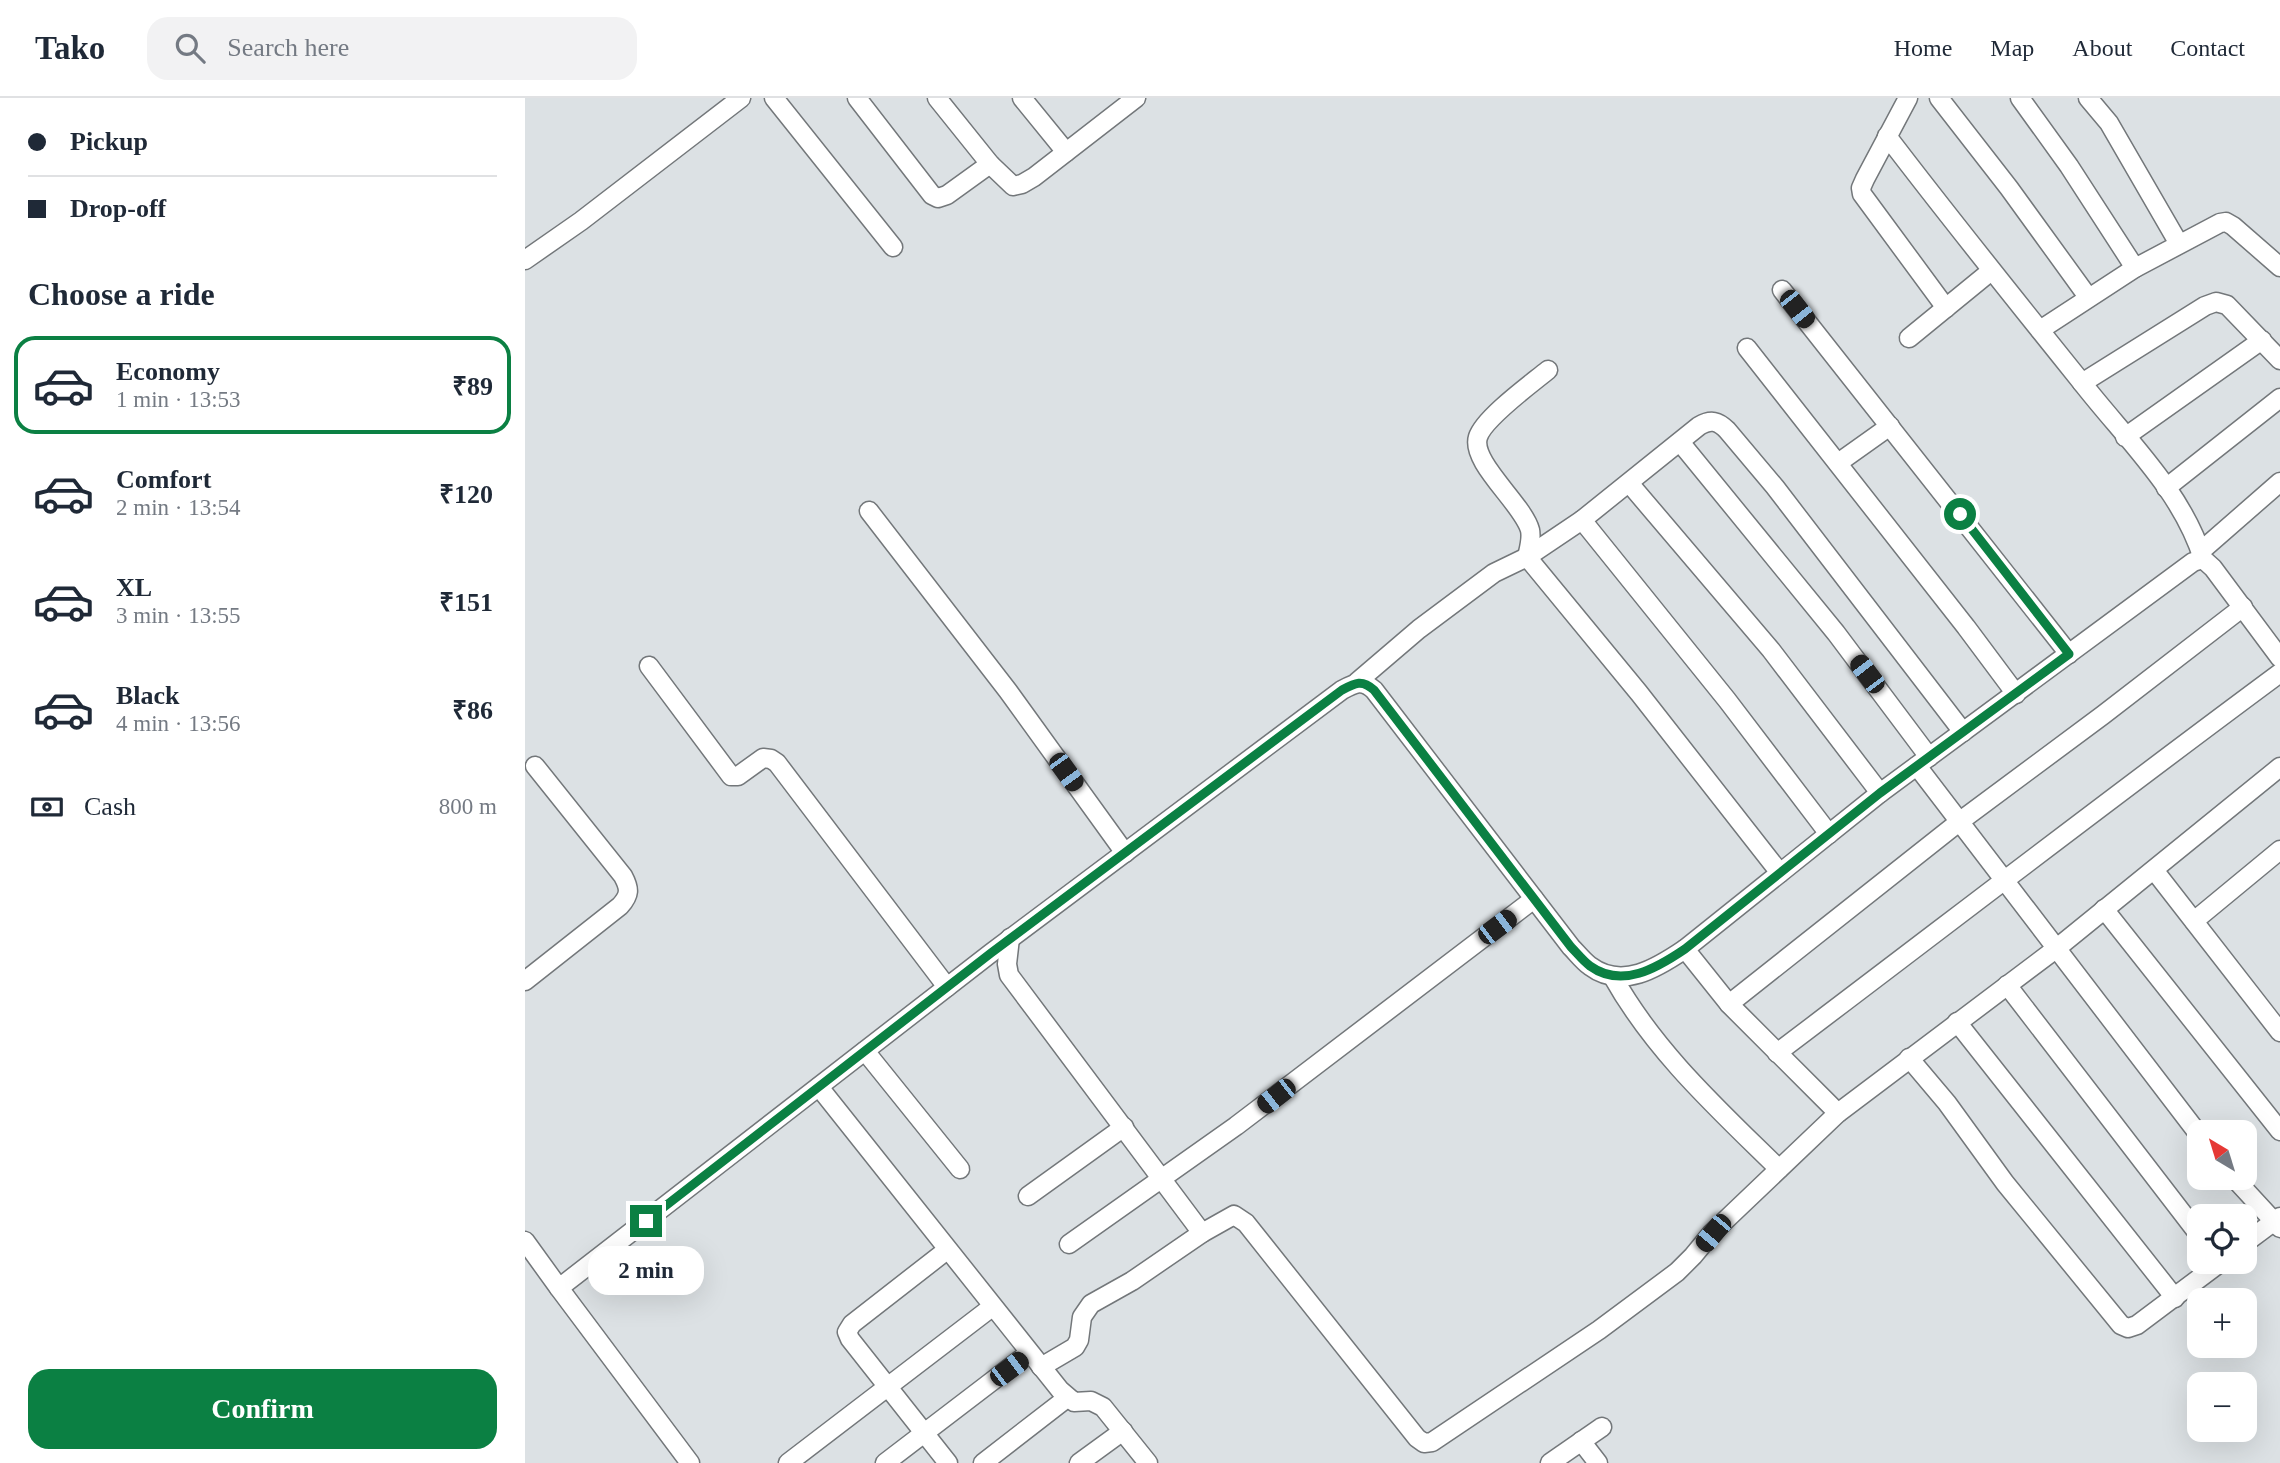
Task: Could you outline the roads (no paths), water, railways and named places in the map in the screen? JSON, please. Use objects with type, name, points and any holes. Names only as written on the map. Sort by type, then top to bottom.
[{"type":"street","points":[[525,260],[582,221],[741,98]]},
{"type":"street","points":[[773,98],[893,247]]},
{"type":"street","points":[[857,98],[932,195],[938,198],[947,195],[990,164]]},
{"type":"street","points":[[937,98],[990,164],[1013,186],[1022,184],[1136,98]]},
{"type":"street","points":[[1022,98],[1066,152]]},
{"type":"street","points":[[1907,98],[1861,188],[1862,194],[1865,202],[1946,308]]},
{"type":"street","points":[[1939,98],[2088,297]]},
{"type":"street","points":[[2020,98],[2069,166],[2135,268]]},
{"type":"street","points":[[2099,102],[2179,244]]},
{"type":"street","points":[[1887,136],[1991,271],[2166,488],[2183,511],[2202,555],[2225,582],[2280,659]]},
{"type":"street","points":[[2040,330],[2135,268],[2213,225],[2226,222],[2280,267]]},
{"type":"street","points":[[1909,338],[1991,271]]},
{"type":"street","points":[[1781,290],[2069,654]]},
{"type":"street","points":[[2082,383],[2215,302],[2227,305],[2280,360]]},
{"type":"street","points":[[2125,437],[2262,340]]},
{"type":"street","points":[[1747,348],[2016,694]]},
{"type":"street","points":[[1527,557],[1529,528],[1518,508],[1484,463],[1477,446],[1478,436],[1487,422],[1548,370]]},
{"type":"street","points":[[2166,488],[2280,397]]},
{"type":"street","points":[[559,1288],[1010,938],[1331,698],[1357,682],[1419,629],[1494,573],[1527,557],[1582,520],[1706,422],[1720,423],[1775,487],[1963,732]]},
{"type":"street","points":[[1837,463],[1890,426]]},
{"type":"street","points":[[1680,442],[1836,633],[1923,762],[1959,822],[2188,1120]]},
{"type":"street","points":[[1357,682],[1367,684],[1374,690],[1571,947],[1590,967],[1613,977],[1635,976],[1658,967],[1685,949],[1880,793],[2202,555],[2280,482]]},
{"type":"street","points":[[1629,483],[1771,650],[1880,793]]},
{"type":"street","points":[[869,511],[999,680],[1125,853]]},
{"type":"street","points":[[1582,520],[1727,700],[1829,834]]},
{"type":"street","points":[[1527,557],[1780,873]]},
{"type":"street","points":[[1729,1004],[1959,822],[2243,607]]},
{"type":"street","points":[[649,666],[731,776],[738,776],[763,758],[777,763],[947,987]]},
{"type":"street","points":[[1777,1053],[2005,882],[2100,806],[2280,673]]},
{"type":"street","points":[[525,981],[628,897],[628,886],[623,876],[535,766]]},
{"type":"street","points":[[885,1463],[1035,1360],[1075,1347],[1079,1340],[1082,1317],[1091,1304],[1153,1268],[1202,1233],[1234,1215],[1240,1217],[1410,1430],[1424,1443],[1444,1436],[1599,1330],[1667,1279],[1838,1113],[2057,948],[2280,767]]},
{"type":"street","points":[[2193,921],[2280,850]]},
{"type":"street","points":[[2154,870],[2280,1032]]},
{"type":"street","points":[[1069,1244],[1236,1126],[1534,899]]},
{"type":"street","points":[[2105,909],[2280,1131]]},
{"type":"street","points":[[1010,938],[1007,964],[1009,975],[1202,1233]]},
{"type":"street","points":[[1685,949],[1729,1004],[1838,1113]]},
{"type":"street","points":[[1613,977],[1645,1028],[1681,1070],[1779,1169]]},
{"type":"street","points":[[2007,985],[2187,1219]]},
{"type":"street","points":[[1957,1022],[2175,1298]]},
{"type":"street","points":[[865,1051],[960,1169]]},
{"type":"street","points":[[1909,1058],[1947,1103],[2005,1183],[2121,1325],[2128,1328],[2137,1325],[2206,1274]]},
{"type":"street","points":[[819,1087],[1067,1398],[1075,1402],[1099,1403],[1148,1463]]},
{"type":"street","points":[[1028,1196],[1124,1127]]},
{"type":"street","points":[[2246,1190],[2278,1222],[2257,1235]]},
{"type":"street","points":[[525,1241],[690,1463]]},
{"type":"street","points":[[947,1250],[848,1329],[850,1339],[949,1463]]},
{"type":"street","points":[[787,1463],[992,1307]]},
{"type":"street","points":[[983,1463],[1067,1398]]},
{"type":"street","points":[[1549,1463],[1602,1427]]},
{"type":"street","points":[[1079,1463],[1123,1431]]},
{"type":"street","points":[[1581,1441],[1598,1463]]}]
